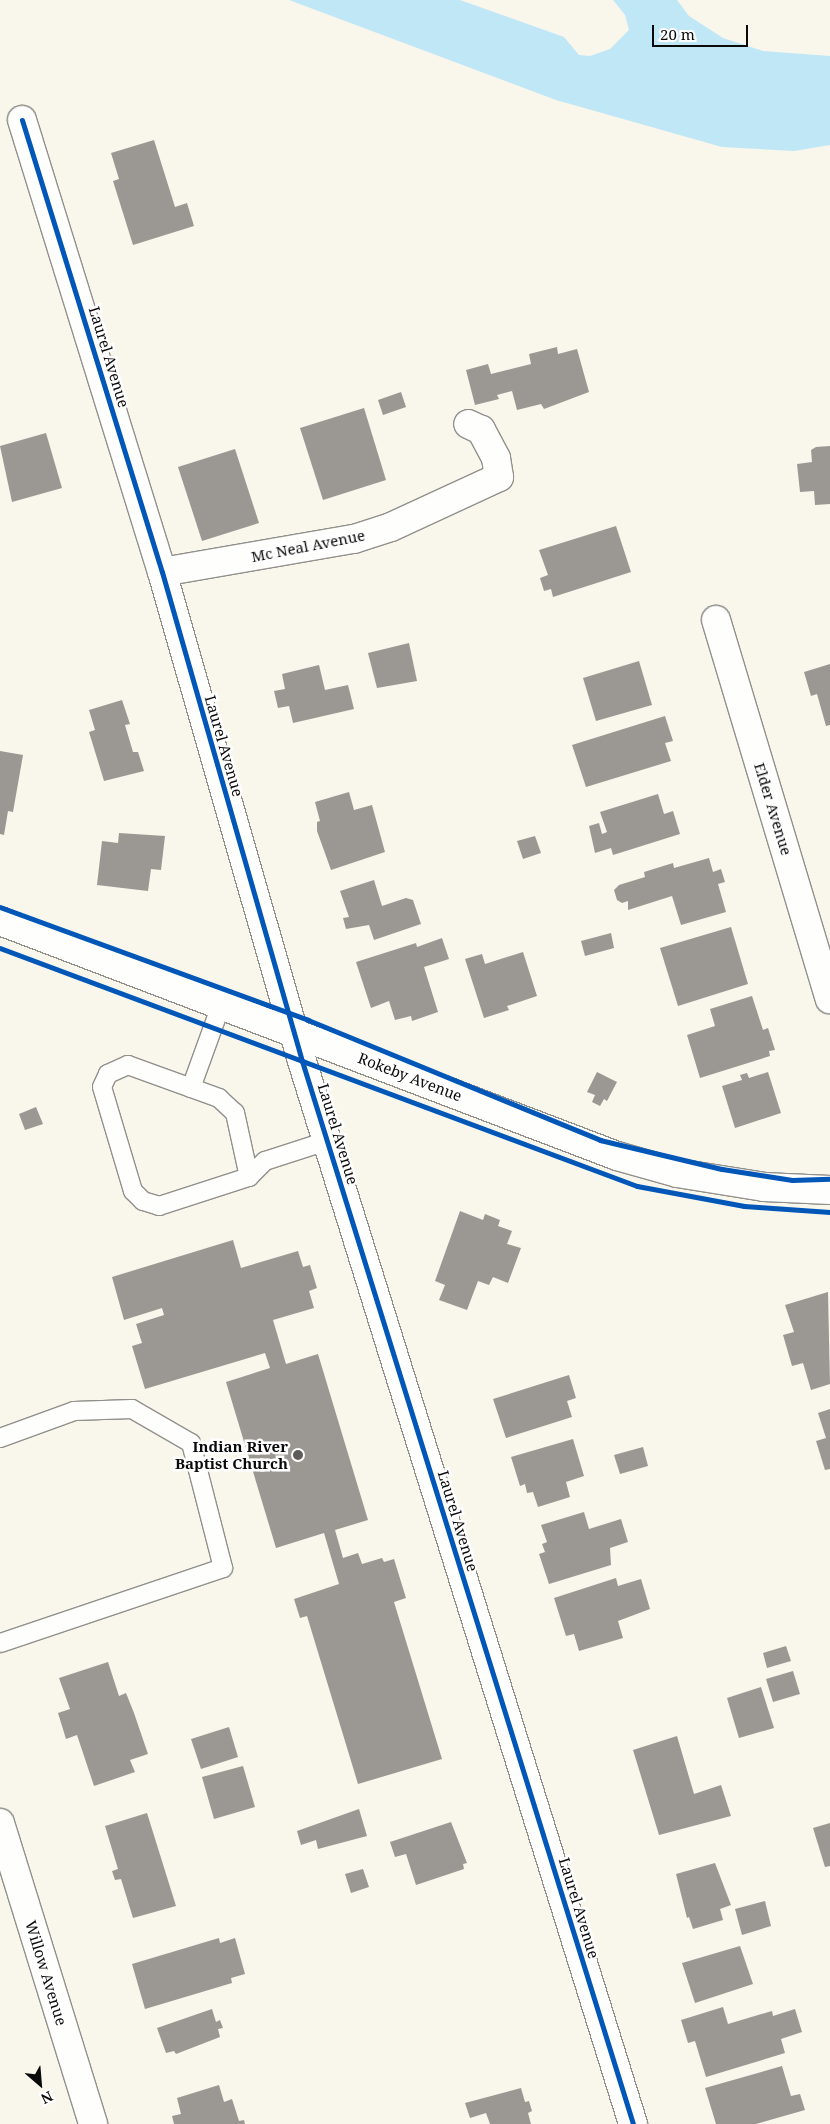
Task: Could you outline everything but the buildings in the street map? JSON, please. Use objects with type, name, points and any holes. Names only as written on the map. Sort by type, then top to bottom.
[{"type":"street","name":"Laurel Avenue","points":[[22,120],[162,572],[293,1033],[633,2124]]},
{"type":"street","name":"Mc Neal Avenue","points":[[162,572],[354,539],[391,527],[498,477],[496,458],[481,430],[468,424]]},
{"type":"street","name":"Elder Avenue","points":[[716,620],[830,998]]},
{"type":"street","name":"Rokeby Avenue","points":[[0,921],[616,1156],[677,1173],[764,1187],[830,1190]]},
{"type":"street","name":"Willow Avenue","points":[[0,1823],[93,2124]]},
{"type":"lane","points":[[191,1088],[220,1005]]},
{"type":"lane","points":[[249,1177],[235,1113],[219,1098],[128,1064],[108,1074],[102,1087],[133,1191],[143,1201],[159,1206],[249,1177],[265,1161],[327,1141]]},
{"type":"lane","points":[[0,1438],[74,1411],[132,1409],[191,1443],[223,1568],[0,1643]]},
{"type":"water","points":[[289,0],[460,0],[564,37],[579,55],[590,56],[610,49],[629,30],[625,15],[613,0],[677,0],[689,16],[723,38],[763,51],[830,56],[830,145],[794,151],[722,147],[556,100]]},
{"type":"cycle path","points":[[22,120],[162,572],[302,1061],[633,2124]]},
{"type":"cycle path","points":[[0,907],[308,1020],[600,1140],[722,1169],[792,1180],[830,1179]]},
{"type":"cycle path","points":[[0,948],[637,1186],[744,1206],[830,1212]]},
{"type":"place","name":"Indian River Baptist Church","points":[[298,1455]]}]
